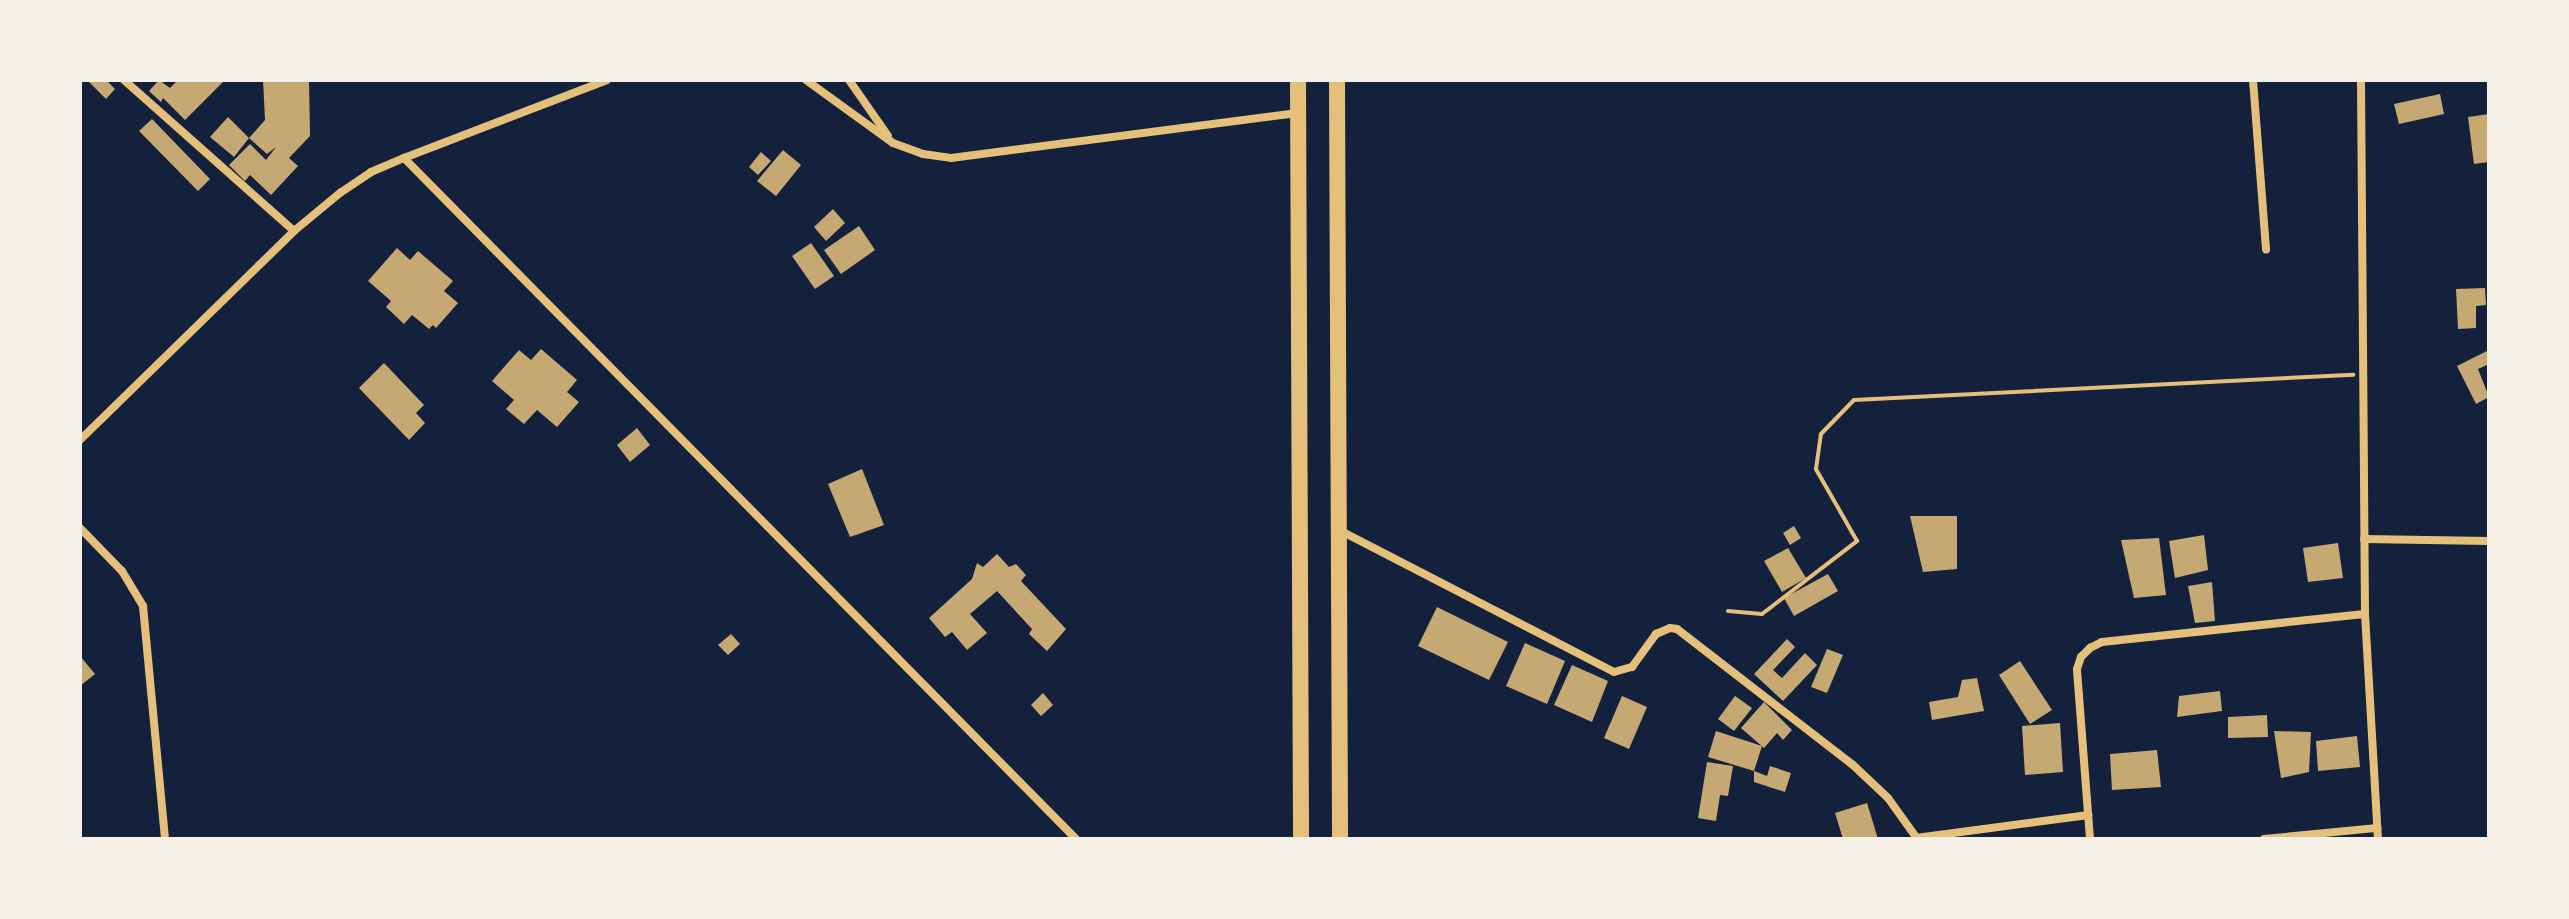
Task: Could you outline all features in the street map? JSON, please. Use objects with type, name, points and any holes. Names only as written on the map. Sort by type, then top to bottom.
[{"type":"main road","points":[[1298,80],[1301,839]]},
{"type":"main road","points":[[1337,80],[1340,839]]},
{"type":"street","points":[[124,80],[294,231]]},
{"type":"street","points":[[80,440],[294,231],[340,193],[371,172],[404,158],[607,80]]},
{"type":"street","points":[[806,80],[893,143],[937,156],[984,156],[1298,113]]},
{"type":"street","points":[[849,80],[893,143]]},
{"type":"street","points":[[2253,80],[2266,250]]},
{"type":"street","points":[[2361,80],[2365,614],[2378,839]]},
{"type":"street","points":[[404,158],[1076,839]]},
{"type":"street","points":[[80,528],[122,571],[143,606],[165,839]]},
{"type":"street","points":[[1339,530],[1614,672],[1632,667],[1656,634],[1670,628],[1677,629],[1853,765],[1888,798],[1916,838],[2088,815]]},
{"type":"street","points":[[2364,539],[2489,541]]},
{"type":"street","points":[[2090,839],[2077,669],[2081,657],[2090,648],[2102,642],[2365,614]]},
{"type":"street","points":[[2264,839],[2377,828]]},
{"type":"path","points":[[1728,611],[1762,614],[1857,541],[1816,469],[1821,434],[1854,400],[2363,375]]},
{"type":"building","points":[[87,80],[106,80],[115,89],[106,99]]},
{"type":"building","points":[[159,80],[170,88],[178,80],[225,80],[185,120],[163,98],[161,102],[149,91]]},
{"type":"building","points":[[263,80],[309,80],[310,136],[289,158],[298,166],[271,195],[250,175],[245,181],[229,165],[250,144],[266,160],[276,147],[267,154],[249,138],[265,120]]},
{"type":"building","points":[[2440,94],[2444,114],[2399,124],[2394,104]]},
{"type":"building","points":[[2489,114],[2489,162],[2474,164],[2468,117]]},
{"type":"building","points":[[228,117],[249,138],[234,157],[210,137]]},
{"type":"building","points":[[152,119],[210,179],[198,191],[139,131]]},
{"type":"building","points":[[783,150],[801,165],[776,196],[757,181]]},
{"type":"building","points":[[761,152],[771,161],[758,175],[749,167]]},
{"type":"building","points":[[833,209],[845,223],[826,241],[814,227]]},
{"type":"building","points":[[859,226],[875,250],[841,274],[824,250]]},
{"type":"building","points":[[811,243],[834,276],[815,289],[792,256]]},
{"type":"building","points":[[397,248],[410,260],[418,251],[453,281],[444,291],[458,303],[436,328],[433,325],[429,329],[412,315],[404,324],[386,307],[391,301],[368,281]]},
{"type":"building","points":[[2485,288],[2486,305],[2476,306],[2476,328],[2458,329],[2456,289]]},
{"type":"building","points":[[541,349],[577,380],[567,392],[579,402],[557,427],[537,410],[524,424],[506,409],[514,400],[492,381],[519,350],[531,360]]},
{"type":"building","points":[[2489,350],[2489,364],[2478,369],[2489,397],[2476,404],[2457,366]]},
{"type":"building","points":[[384,363],[424,405],[416,413],[425,423],[409,440],[359,388]]},
{"type":"building","points":[[637,428],[650,445],[630,462],[617,445]]},
{"type":"building","points":[[862,469],[884,525],[850,537],[828,484]]},
{"type":"building","points":[[1910,516],[1957,516],[1957,569],[1923,572]]},
{"type":"building","points":[[1794,526],[1801,538],[1790,545],[1783,533]]},
{"type":"building","points":[[2204,535],[2208,570],[2175,578],[2169,541]]},
{"type":"building","points":[[2159,538],[2166,595],[2134,598],[2121,540]]},
{"type":"building","points":[[2338,543],[2343,578],[2308,582],[2303,548]]},
{"type":"building","points":[[1788,548],[1806,578],[1782,592],[1764,561]]},
{"type":"building","points":[[997,554],[1009,567],[1016,564],[1026,575],[1021,581],[1066,629],[1047,651],[1029,634],[1032,629],[997,591],[970,614],[987,633],[967,650],[952,632],[945,637],[929,618],[972,579],[977,563],[983,567]]},
{"type":"building","points":[[1828,574],[1838,591],[1794,616],[1784,598]]},
{"type":"building","points":[[2212,582],[2215,621],[2195,623],[2188,586]]},
{"type":"building","points":[[1437,607],[1508,642],[1489,680],[1418,646]]},
{"type":"building","points":[[731,634],[740,644],[728,655],[718,645]]},
{"type":"building","points":[[1787,639],[1795,647],[1773,670],[1782,678],[1805,653],[1817,665],[1783,701],[1754,674]]},
{"type":"building","points":[[1525,643],[1565,661],[1547,704],[1506,686]]},
{"type":"building","points":[[1827,649],[1843,655],[1827,693],[1811,687]]},
{"type":"building","points":[[80,656],[95,674],[80,686]]},
{"type":"building","points":[[2020,661],[2052,710],[2030,724],[1999,675]]},
{"type":"building","points":[[1572,665],[1608,681],[1592,722],[1554,705]]},
{"type":"building","points":[[1977,678],[1984,711],[1932,720],[1929,702],[1958,697],[1962,680]]},
{"type":"building","points":[[2220,691],[2222,711],[2177,717],[2179,696]]},
{"type":"building","points":[[1043,693],[1053,705],[1041,716],[1031,705]]},
{"type":"building","points":[[1622,696],[1647,707],[1629,749],[1604,738]]},
{"type":"building","points":[[1735,696],[1752,708],[1734,731],[1718,719]]},
{"type":"building","points":[[1764,702],[1792,730],[1783,740],[1777,733],[1764,748],[1741,728]]},
{"type":"building","points":[[2267,715],[2268,737],[2228,738],[2228,717]]},
{"type":"building","points":[[2060,723],[2063,772],[2025,775],[2022,726]]},
{"type":"building","points":[[1716,731],[1762,746],[1754,771],[1708,757]]},
{"type":"building","points":[[2274,731],[2311,732],[2309,772],[2281,778]]},
{"type":"building","points":[[2357,736],[2360,767],[2318,771],[2316,741]]},
{"type":"building","points":[[2157,750],[2161,787],[2112,790],[2110,754]]},
{"type":"building","points":[[1707,762],[1733,766],[1728,796],[1720,795],[1716,821],[1698,818]]},
{"type":"building","points":[[1770,766],[1791,773],[1785,792],[1754,782],[1754,771],[1767,776]]},
{"type":"building","points":[[1867,803],[1878,839],[1843,839],[1835,813]]}]
